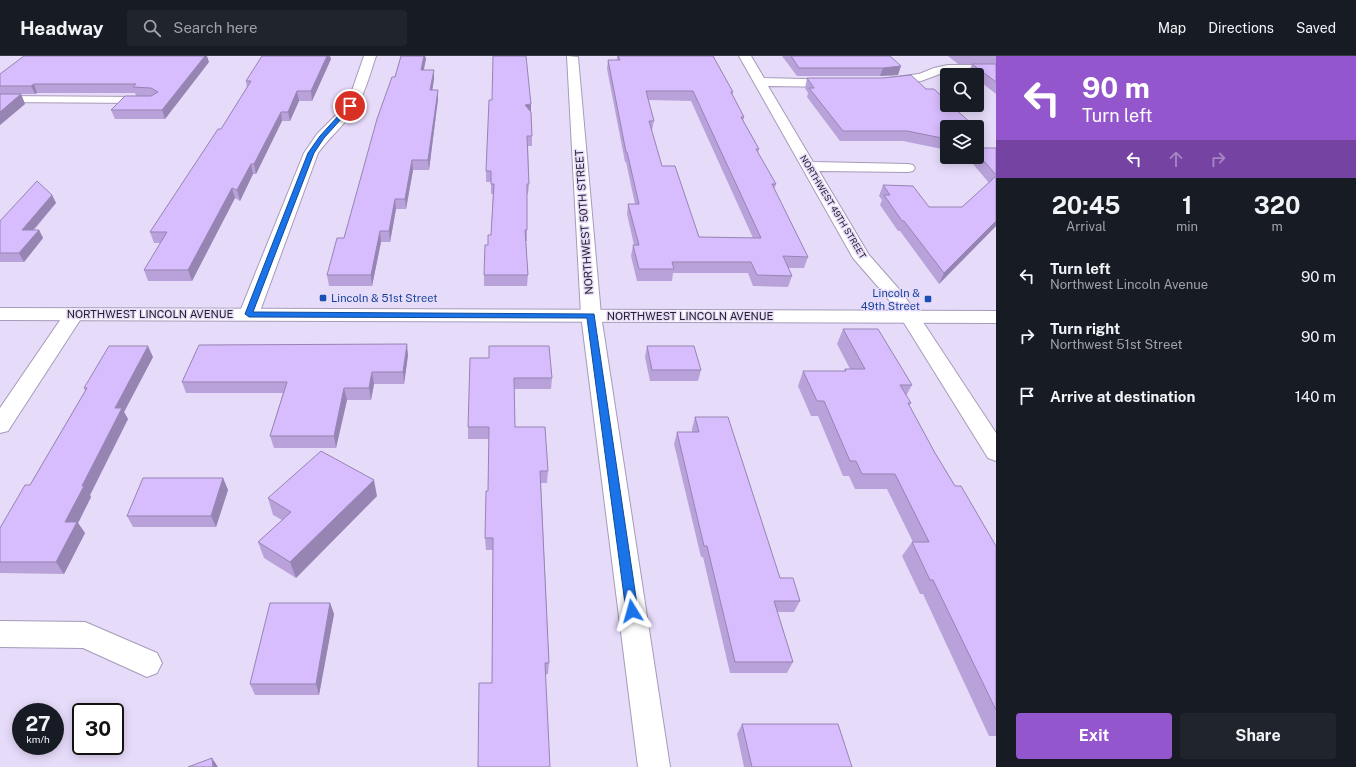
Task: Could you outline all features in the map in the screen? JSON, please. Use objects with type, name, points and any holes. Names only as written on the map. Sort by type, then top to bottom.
[{"type":"street","points":[[249,314],[311,153],[322,137],[345,114],[355,99],[370,56]]},
{"type":"street","name":"NORTHWEST 49TH STREET","points":[[744,56],[862,258],[892,292],[910,317],[996,452]]},
{"type":"street","name":"NORTHWEST 50TH STREET","points":[[572,57],[591,316],[654,767]]},
{"type":"street","points":[[872,82],[921,77],[938,70],[948,68],[996,68]]},
{"type":"street","points":[[760,82],[848,83]]},
{"type":"street","points":[[808,166],[908,168]]},
{"type":"street","name":"NORTHWEST LINCOLN AVENUE","points":[[0,314],[996,317]]},
{"type":"street","points":[[0,425],[74,314]]},
{"type":"street","points":[[0,634],[85,635],[147,663]]},
{"type":"lane","points":[[0,99],[95,99],[154,101]]},
{"type":"building","points":[[24,56],[205,56],[162,110],[111,110],[125,96],[151,96],[158,92],[151,88],[133,87],[136,84],[34,84],[31,86],[0,86],[0,74]]},
{"type":"building","points":[[262,56],[327,56],[311,91],[297,91],[288,112],[281,112],[254,164],[251,164],[237,190],[232,188],[188,270],[144,270],[167,232],[150,232],[218,129],[221,129],[251,81],[246,81]]},
{"type":"building","points":[[401,56],[424,56],[421,70],[434,70],[430,90],[438,90],[428,160],[412,160],[405,199],[395,199],[389,231],[380,231],[371,275],[327,275],[337,238],[344,238],[377,119],[392,77],[395,77]]},
{"type":"building","points":[[493,56],[526,56],[531,104],[525,105],[531,112],[532,136],[527,136],[529,184],[527,184],[527,230],[525,230],[528,275],[484,275],[485,245],[488,245],[488,235],[491,235],[494,184],[491,184],[491,171],[486,171],[489,100],[492,100]]},
{"type":"building","points":[[618,56],[713,56],[733,92],[731,92],[744,117],[741,117],[759,149],[756,149],[776,184],[772,184],[808,257],[783,256],[792,276],[757,275],[751,262],[672,262],[674,269],[639,269],[633,245],[639,245],[628,204],[639,204],[626,152],[608,60],[620,60]],"holes":[[[646,91],[693,91],[761,238],[699,237],[675,166],[662,166],[649,121],[654,121]]]},
{"type":"building","points":[[791,56],[890,56],[901,66],[883,68],[799,68]]},
{"type":"building","points":[[972,64],[996,64],[996,82],[984,73],[984,68],[977,68]]},
{"type":"building","points":[[911,75],[926,89],[934,89],[940,95],[940,112],[959,112],[967,120],[940,120],[940,138],[907,131],[843,131],[809,88],[814,88],[807,78],[883,78]]},
{"type":"building","points":[[0,94],[21,94],[0,112]]},
{"type":"building","points":[[984,148],[996,148],[996,175],[984,161]]},
{"type":"building","points":[[996,176],[996,221],[944,273],[904,221],[902,221],[884,195],[890,195],[883,185],[913,186],[929,207],[962,207]]},
{"type":"building","points":[[37,181],[52,195],[22,230],[39,230],[19,253],[0,253],[0,221]]},
{"type":"building","points":[[843,329],[878,329],[912,385],[900,385],[911,403],[908,403],[935,453],[955,486],[961,486],[996,546],[996,710],[933,580],[930,580],[912,542],[929,542],[895,474],[862,474],[856,461],[850,461],[824,401],[817,401],[803,371],[846,371],[845,369],[865,369]]},
{"type":"building","points":[[407,344],[403,372],[372,372],[369,388],[344,388],[334,436],[270,436],[287,382],[182,382],[199,345]]},
{"type":"building","points":[[109,346],[148,346],[115,408],[122,408],[65,522],[77,522],[56,562],[0,562],[0,528],[25,485],[30,485],[87,388],[84,388]]},
{"type":"building","points":[[489,346],[549,346],[552,378],[514,378],[515,427],[545,427],[548,471],[540,471],[549,663],[545,663],[550,767],[478,767],[479,683],[492,683],[493,538],[485,538],[486,491],[488,491],[489,427],[468,427],[470,358],[489,358]]},
{"type":"building","points":[[647,346],[694,346],[701,370],[652,370]]},
{"type":"building","points":[[695,417],[728,417],[780,578],[793,578],[800,601],[774,601],[793,662],[735,662],[707,546],[704,546],[677,432],[699,432]]},
{"type":"building","points":[[321,451],[374,480],[290,562],[258,542],[291,512],[268,498]]},
{"type":"building","points":[[143,478],[223,478],[211,516],[127,516]]},
{"type":"building","points":[[270,603],[330,603],[316,684],[250,684]]},
{"type":"building","points":[[742,724],[838,724],[852,767],[752,767]]},
{"type":"building","points":[[212,758],[213,767],[188,767]]},
{"type":"place","name":"Lincoln & 51st Street","points":[[323,298]]},
{"type":"place","name":"Lincoln & 49th Street","points":[[928,299]]},
{"type":"route","points":[[350,106],[345,114],[322,137],[311,153],[249,314],[591,316],[632,611]]}]
